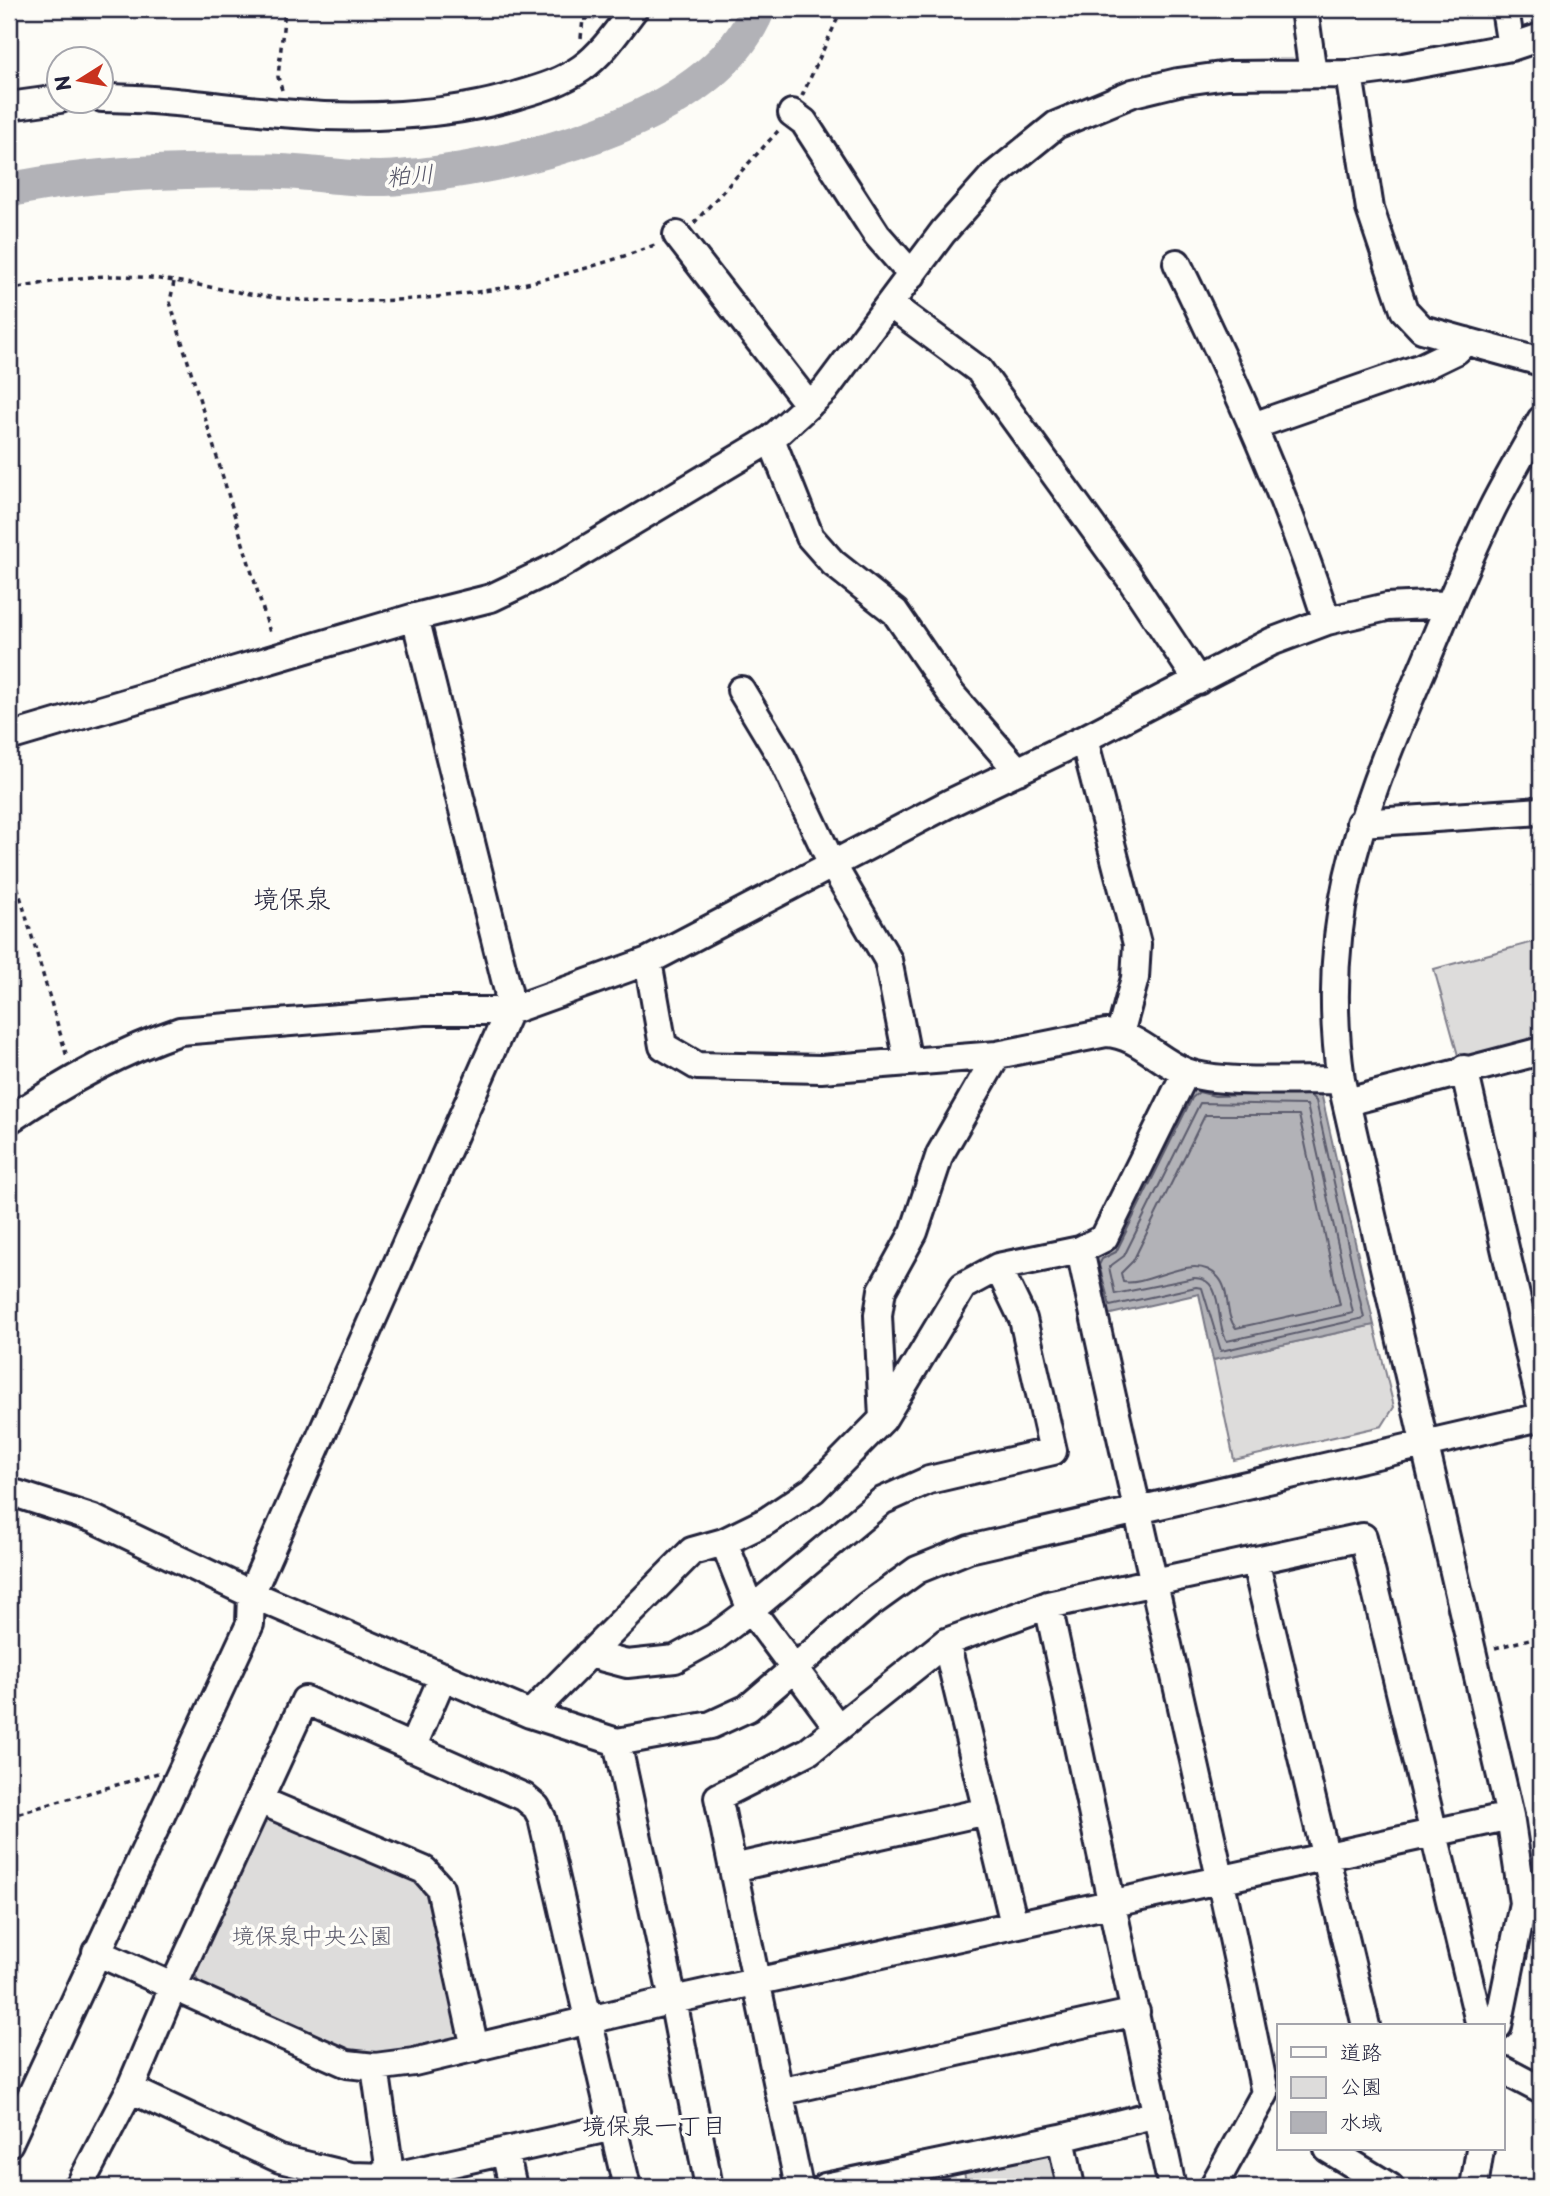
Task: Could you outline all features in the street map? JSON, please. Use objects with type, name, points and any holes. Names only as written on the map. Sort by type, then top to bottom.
[{"type":"street","points":[[116,98],[285,114],[405,113],[481,106],[555,84],[582,68],[605,47],[634,9]]},
{"type":"street","points":[[1304,9],[1313,74]]},
{"type":"street","points":[[1504,9],[1511,47]]},
{"type":"street","points":[[9,737],[415,617],[491,598],[560,565],[771,439],[825,390],[943,232],[993,176],[1056,125],[1133,93],[1178,82],[1228,75],[1349,74],[1462,58],[1541,37]]},
{"type":"street","points":[[1349,74],[1370,209],[1404,310],[1422,329],[1541,362]]},
{"type":"street","points":[[9,106],[46,101]]},
{"type":"street","points":[[792,113],[804,122],[877,235],[912,275]]},
{"type":"street","points":[[677,234],[808,405]]},
{"type":"street","points":[[1177,263],[1253,426],[1300,537],[1327,621]]},
{"type":"street","points":[[891,305],[979,370],[1129,577],[1198,681]]},
{"type":"street","points":[[1253,426],[1422,367],[1457,350],[1466,341]]},
{"type":"street","points":[[1499,2024],[1532,1904],[1344,1091],[1335,1036],[1334,971],[1344,888],[1360,823],[1390,740],[1492,509],[1541,420]]},
{"type":"street","points":[[771,439],[810,537],[833,564],[895,612],[952,695],[1017,771]]},
{"type":"street","points":[[9,1120],[75,1077],[141,1044],[180,1031],[425,1011],[509,1010],[648,961],[832,864],[1084,739],[1271,642],[1327,621],[1387,607],[1449,604]]},
{"type":"street","points":[[9,2143],[250,1624],[251,1594],[509,1010],[508,991],[415,617]]},
{"type":"street","points":[[741,690],[782,758],[832,864],[888,960],[908,1062]]},
{"type":"street","points":[[1084,739],[1137,944],[1135,978],[1121,1034]]},
{"type":"street","points":[[1360,823],[1541,811]]},
{"type":"street","points":[[648,961],[663,1046],[697,1066],[821,1069],[997,1055],[1106,1033],[1121,1034],[1136,1040],[1186,1072],[1214,1078],[1344,1091],[1464,1069],[1541,1051]]},
{"type":"street","points":[[883,1419],[878,1315],[882,1290],[914,1232],[940,1154],[997,1055]]},
{"type":"street","points":[[1464,1069],[1529,1296],[1541,1405]]},
{"type":"street","points":[[530,1714],[692,1551],[724,1542],[765,1522],[813,1490],[883,1419],[963,1286],[998,1267],[1080,1250],[1104,1238],[1186,1072]]},
{"type":"street","points":[[1080,1250],[1136,1509],[1223,1879],[1269,2113],[1213,2187]]},
{"type":"street","points":[[589,1654],[627,1664],[675,1659],[715,1637],[751,1610],[882,1501],[929,1480],[1054,1451],[1023,1319],[998,1267]]},
{"type":"street","points":[[9,1495],[17,1494],[94,1520],[251,1594],[530,1714],[617,1742],[711,1725],[748,1708],[867,1606],[918,1570],[969,1549],[1541,1417]]},
{"type":"street","points":[[799,2187],[718,1797],[810,1751],[837,1726],[946,1642],[1048,1605],[1363,1537],[1431,1831],[1479,2024]]},
{"type":"street","points":[[724,1542],[751,1610],[837,1726]]},
{"type":"street","points":[[1255,1560],[1366,2024]]},
{"type":"street","points":[[1048,1605],[1172,2187]]},
{"type":"street","points":[[946,1642],[1014,1924]]},
{"type":"street","points":[[412,1748],[443,1676]]},
{"type":"street","points":[[79,2187],[130,2089],[174,1985],[305,1700],[524,1797],[536,1807],[542,1818],[627,2187]]},
{"type":"street","points":[[617,1742],[673,2000],[709,2187]]},
{"type":"street","points":[[259,1800],[424,1870],[440,1888],[475,2048]]},
{"type":"street","points":[[733,1868],[986,1811]]},
{"type":"street","points":[[96,1952],[347,2064],[375,2067],[475,2048],[673,2000],[1510,1815]]},
{"type":"street","points":[[779,2092],[1136,2012]]},
{"type":"street","points":[[375,2067],[391,2182]]},
{"type":"street","points":[[1504,2071],[1541,2090]]},
{"type":"street","points":[[130,2089],[280,2159],[351,2176],[391,2182],[505,2151],[613,2127]]},
{"type":"street","points":[[825,2187],[1061,2138],[1157,2114]]},
{"type":"street","points":[[1061,2138],[1071,2187]]},
{"type":"street","points":[[1474,2187],[1480,2150]]},
{"type":"street","points":[[505,2151],[513,2187]]},
{"type":"street","points":[[1342,2153],[1390,2187]]},
{"type":"path","points":[[285,9],[278,77],[280,89],[290,95]]},
{"type":"path","points":[[575,49],[581,39],[584,9]]},
{"type":"path","points":[[9,290],[114,276],[300,300],[399,302],[503,289],[631,254],[677,234],[692,224],[723,193],[792,113],[842,9]]},
{"type":"path","points":[[583,19],[593,19],[606,11]]},
{"type":"path","points":[[174,282],[170,302],[277,658]]},
{"type":"path","points":[[9,858],[75,1077]]},
{"type":"path","points":[[1472,1653],[1541,1636]]},
{"type":"path","points":[[9,1816],[187,1764]]},
{"type":"green space","points":[[1541,940],[1541,1042],[1459,1059],[1434,969]]},
{"type":"green space","points":[[1374,1325],[1394,1407],[1382,1426],[1234,1460],[1213,1360]]},
{"type":"green space","name":"境保泉中央公園","points":[[274,1815],[422,1882],[430,1893],[460,2027],[456,2039],[392,2055],[348,2049],[295,2029],[199,1984],[192,1966],[262,1819]]},
{"type":"green space","points":[[1051,2152],[1060,2175],[1053,2187],[967,2187],[963,2167]]},
{"type":"water","points":[[1196,1084],[1312,1087],[1322,1097],[1374,1325],[1213,1360],[1199,1294],[1102,1316],[1091,1264],[1186,1094]]},
{"type":"waterway","name":"粕川","points":[[9,190],[74,179],[173,172],[272,171],[394,178],[491,164],[546,151],[600,134],[651,111],[697,83],[733,49],[758,9]]},
{"type":"district","name":"境保泉","points":[[292,897]]},
{"type":"district","name":"境保泉一丁目","points":[[654,2124]]}]
